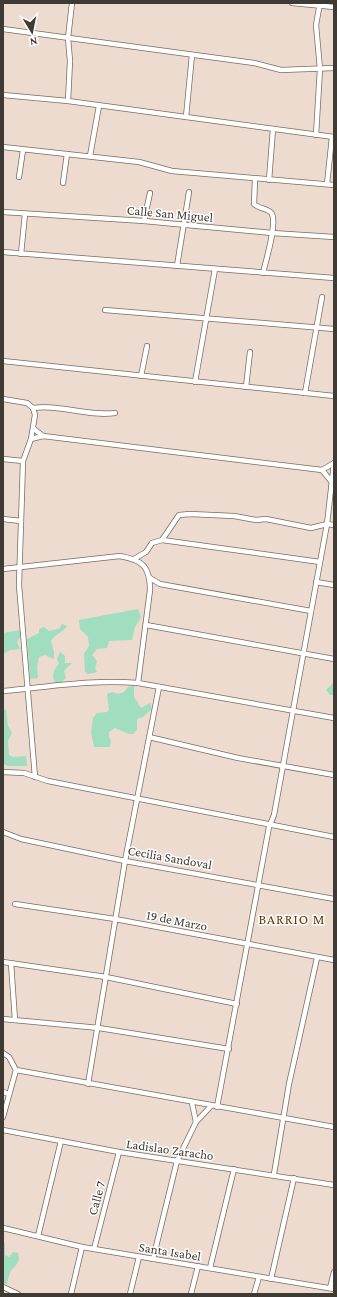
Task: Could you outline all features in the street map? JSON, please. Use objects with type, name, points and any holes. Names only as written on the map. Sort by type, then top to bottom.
[{"type":"street","points":[[68,101],[70,61],[68,38],[72,3]]},
{"type":"street","points":[[292,3],[320,4],[334,7]]},
{"type":"street","points":[[316,135],[320,69],[316,24],[320,4]]},
{"type":"street","points":[[3,29],[254,63],[281,70],[334,68]]},
{"type":"street","points":[[186,117],[192,55]]},
{"type":"street","points":[[3,95],[68,101],[333,137],[327,184]]},
{"type":"street","points":[[90,156],[99,106]]},
{"type":"street","points":[[268,180],[273,129]]},
{"type":"street","points":[[3,148],[140,162],[172,172],[334,185]]},
{"type":"street","points":[[19,178],[23,150]]},
{"type":"street","points":[[63,183],[67,154]]},
{"type":"street","points":[[255,179],[254,204],[258,208],[269,210],[272,215],[272,233],[263,273]]},
{"type":"street","points":[[177,266],[189,192]]},
{"type":"street","points":[[144,221],[150,193]]},
{"type":"street","name":"Calle San Miguel","points":[[3,212],[144,221],[272,233],[334,237]]},
{"type":"street","points":[[21,254],[25,214]]},
{"type":"street","points":[[3,252],[334,278]]},
{"type":"street","points":[[195,382],[214,269]]},
{"type":"street","points":[[305,393],[322,298]]},
{"type":"street","points":[[105,310],[334,329]]},
{"type":"street","points":[[141,376],[147,346]]},
{"type":"street","points":[[246,387],[250,352]]},
{"type":"street","points":[[3,361],[334,396]]},
{"type":"street","points":[[3,399],[23,402],[33,408],[60,407],[94,413],[115,413]]},
{"type":"street","points":[[33,408],[35,415],[34,429],[24,461],[19,568],[35,777]]},
{"type":"street","points":[[34,429],[43,436]]},
{"type":"street","points":[[31,439],[43,436],[322,470],[334,463]]},
{"type":"street","points":[[3,459],[24,461]]},
{"type":"street","points":[[217,1107],[229,1049],[258,884],[270,825],[274,815],[327,524],[334,463]]},
{"type":"street","points":[[322,470],[331,482]]},
{"type":"street","points":[[162,540],[179,515],[190,514],[234,516],[256,520],[266,519],[311,528],[327,524],[334,525]]},
{"type":"street","points":[[3,519],[21,521]]},
{"type":"street","points":[[134,559],[146,552],[152,543],[162,540],[320,562]]},
{"type":"street","points":[[3,569],[120,556],[134,559],[144,565],[150,578],[150,590],[138,683]]},
{"type":"street","points":[[150,578],[160,584],[311,611]]},
{"type":"street","points":[[316,582],[334,585]]},
{"type":"street","points":[[146,625],[334,659]]},
{"type":"street","points":[[3,691],[114,682],[138,683],[334,718]]},
{"type":"street","points":[[88,1084],[99,1028],[125,861],[159,687]]},
{"type":"street","points":[[149,737],[238,758],[334,775]]},
{"type":"street","points":[[3,772],[13,772],[137,799],[334,837]]},
{"type":"street","name":"Cecilia Sandoval","points":[[3,832],[21,839],[125,861],[334,899]]},
{"type":"street","name":"19 de Marzo","points":[[15,904],[115,919],[334,960]]},
{"type":"street","points":[[274,1174],[306,1001],[317,958]]},
{"type":"street","points":[[3,962],[106,977],[237,1004]]},
{"type":"street","points":[[11,963],[15,1020]]},
{"type":"street","points":[[3,1019],[99,1028],[229,1049]]},
{"type":"street","points":[[3,1053],[10,1057],[16,1070],[3,1117]]},
{"type":"street","points":[[16,1070],[192,1103],[334,1127]]},
{"type":"street","points":[[3,1092],[9,1094]]},
{"type":"street","points":[[192,1103],[196,1122]]},
{"type":"street","points":[[153,1260],[177,1161],[196,1122],[211,1106]]},
{"type":"street","name":"Ladislao Zaracho","points":[[3,1130],[119,1152],[334,1184]]},
{"type":"street","points":[[38,1236],[61,1141]]},
{"type":"street","name":"Calle 7","points":[[94,1249],[119,1152]]},
{"type":"street","points":[[210,1268],[234,1169]]},
{"type":"street","points":[[271,1280],[294,1178]]},
{"type":"street","name":"Santa Isabel","points":[[3,1228],[82,1247],[153,1260],[210,1268],[271,1280],[332,1288]]},
{"type":"street","points":[[71,1294],[82,1247]]},
{"type":"street","points":[[130,1294],[139,1257]]},
{"type":"street","points":[[191,1294],[198,1266]]},
{"type":"street","points":[[332,1288],[334,1272]]},
{"type":"street","points":[[254,1294],[259,1277]]},
{"type":"street","points":[[3,1287],[18,1294]]},
{"type":"green space","points":[[138,609],[141,617],[135,627],[132,640],[109,641],[107,648],[97,649],[92,655],[97,661],[95,668],[97,672],[88,674],[85,672],[84,654],[89,646],[88,637],[80,629],[79,620]]},
{"type":"green space","points":[[62,624],[67,626],[66,628],[51,641],[54,659],[45,655],[39,657],[37,667],[38,678],[30,679],[27,639],[39,633],[39,629],[44,627],[49,631],[59,629]]},
{"type":"green space","points":[[20,630],[20,637],[17,642],[20,649],[10,650],[3,654],[3,633]]},
{"type":"green space","points":[[60,652],[65,656],[65,663],[72,663],[64,671],[66,678],[59,684],[55,682],[53,675],[54,670],[59,664],[57,659]]},
{"type":"green space","points":[[334,682],[334,695],[330,695],[326,690]]},
{"type":"green space","points":[[134,686],[134,697],[141,708],[150,703],[152,709],[143,717],[137,719],[137,730],[133,734],[129,734],[115,728],[109,732],[111,741],[110,747],[94,747],[91,732],[93,718],[97,713],[107,712],[109,710],[107,694],[112,692],[118,694],[124,692],[128,687]]},
{"type":"green space","points":[[6,709],[8,726],[12,733],[8,741],[9,755],[13,757],[26,756],[27,766],[8,766],[3,764],[3,711]]},
{"type":"green space","points":[[3,1242],[5,1243],[5,1255],[9,1257],[13,1252],[18,1253],[19,1256],[18,1263],[10,1272],[7,1284],[3,1283]]},
{"type":"district","name":"BARRIO M","points":[[292,919]]}]
